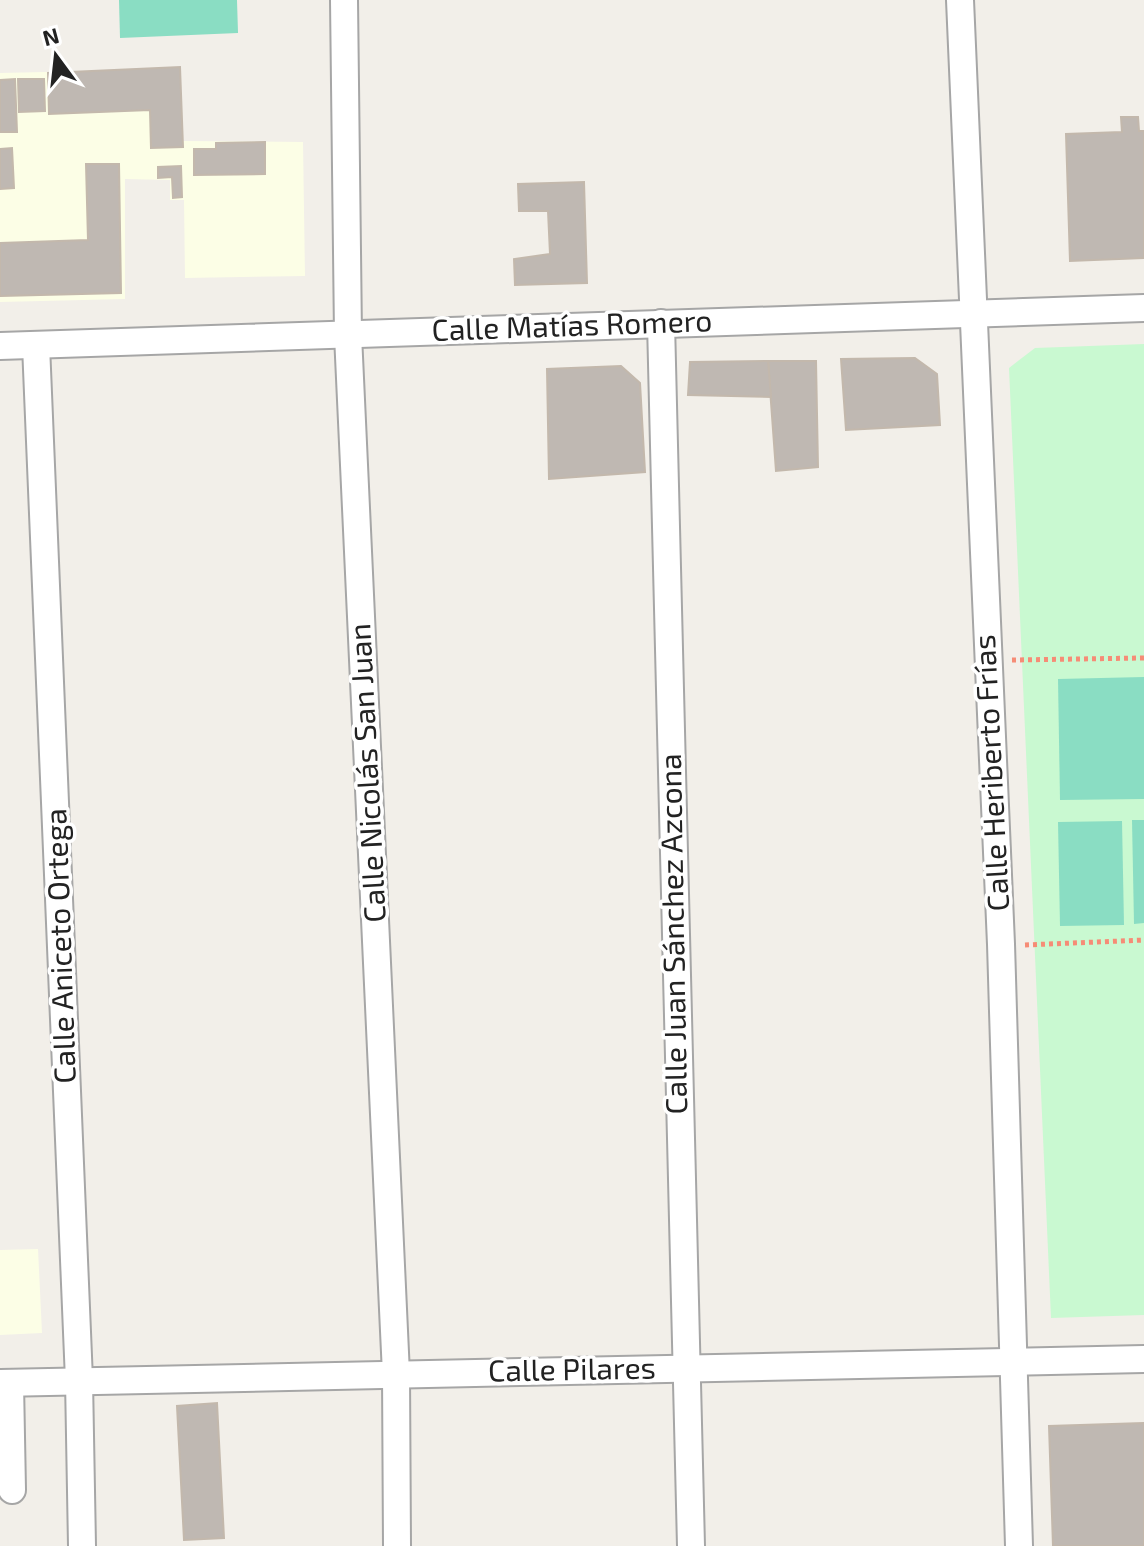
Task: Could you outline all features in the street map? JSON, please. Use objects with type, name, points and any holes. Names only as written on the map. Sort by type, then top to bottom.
[{"type":"street","name":"Calle Nicolás San Juan","points":[[344,0],[348,335],[396,1374],[397,1546]]},
{"type":"street","name":"Calle Heriberto Frías","points":[[960,0],[1001,944],[1019,1546]]},
{"type":"street","name":"Calle Matías Romero","points":[[0,346],[973,311],[1144,308]]},
{"type":"street","name":"Calle Juan Sánchez Azcona","points":[[661,323],[684,1367],[691,1546]]},
{"type":"street","name":"Calle Aniceto Ortega","points":[[36,345],[79,1380],[82,1546]]},
{"type":"street","name":"Calle Pilares","points":[[5,1383],[1144,1359]]},
{"type":"street","points":[[5,1383],[12,1490]]},
{"type":"path","points":[[987,660],[1144,658]]},
{"type":"path","points":[[1001,944],[1144,940]]},
{"type":"shaded area","points":[[179,69],[181,141],[303,142],[305,276],[185,278],[184,200],[170,200],[170,180],[125,179],[125,299],[0,302],[0,73]]},
{"type":"shaded area","points":[[38,1249],[42,1333],[0,1335],[0,1250]]},
{"type":"green space","points":[[119,0],[237,0],[238,33],[120,38]]},
{"type":"green space","points":[[1144,344],[1144,1315],[1051,1318],[1009,368],[1035,348]]},
{"type":"green space","points":[[1144,677],[1144,799],[1060,800],[1058,679]]},
{"type":"green space","points":[[1132,820],[1144,820],[1144,923],[1134,924]]},
{"type":"green space","points":[[1122,821],[1124,925],[1060,926],[1058,822]]},
{"type":"building","points":[[180,67],[183,147],[151,148],[150,110],[49,114],[48,73]]},
{"type":"building","points":[[15,79],[17,132],[0,132],[0,80]]},
{"type":"building","points":[[18,79],[44,79],[45,111],[19,112]]},
{"type":"building","points":[[1121,117],[1138,117],[1139,131],[1144,131],[1144,258],[1070,261],[1066,134],[1122,132]]},
{"type":"building","points":[[265,142],[265,174],[194,175],[194,149],[216,149],[216,143]]},
{"type":"building","points":[[12,148],[14,188],[0,189],[0,149]]},
{"type":"building","points":[[86,164],[119,164],[121,293],[0,296],[0,243],[88,240]]},
{"type":"building","points":[[181,166],[182,197],[173,198],[172,177],[158,178],[158,167]]},
{"type":"building","points":[[584,182],[587,283],[515,285],[514,259],[550,254],[548,211],[519,211],[518,184]]},
{"type":"building","points":[[915,358],[937,374],[940,425],[846,430],[841,359]]},
{"type":"building","points":[[768,361],[816,361],[818,467],[776,471]]},
{"type":"building","points":[[768,361],[771,397],[688,395],[690,362]]},
{"type":"building","points":[[621,366],[640,383],[645,472],[549,479],[547,369]]},
{"type":"building","points":[[217,1403],[224,1538],[184,1540],[177,1406]]},
{"type":"building","points":[[1144,1423],[1144,1546],[1053,1546],[1049,1426]]}]
